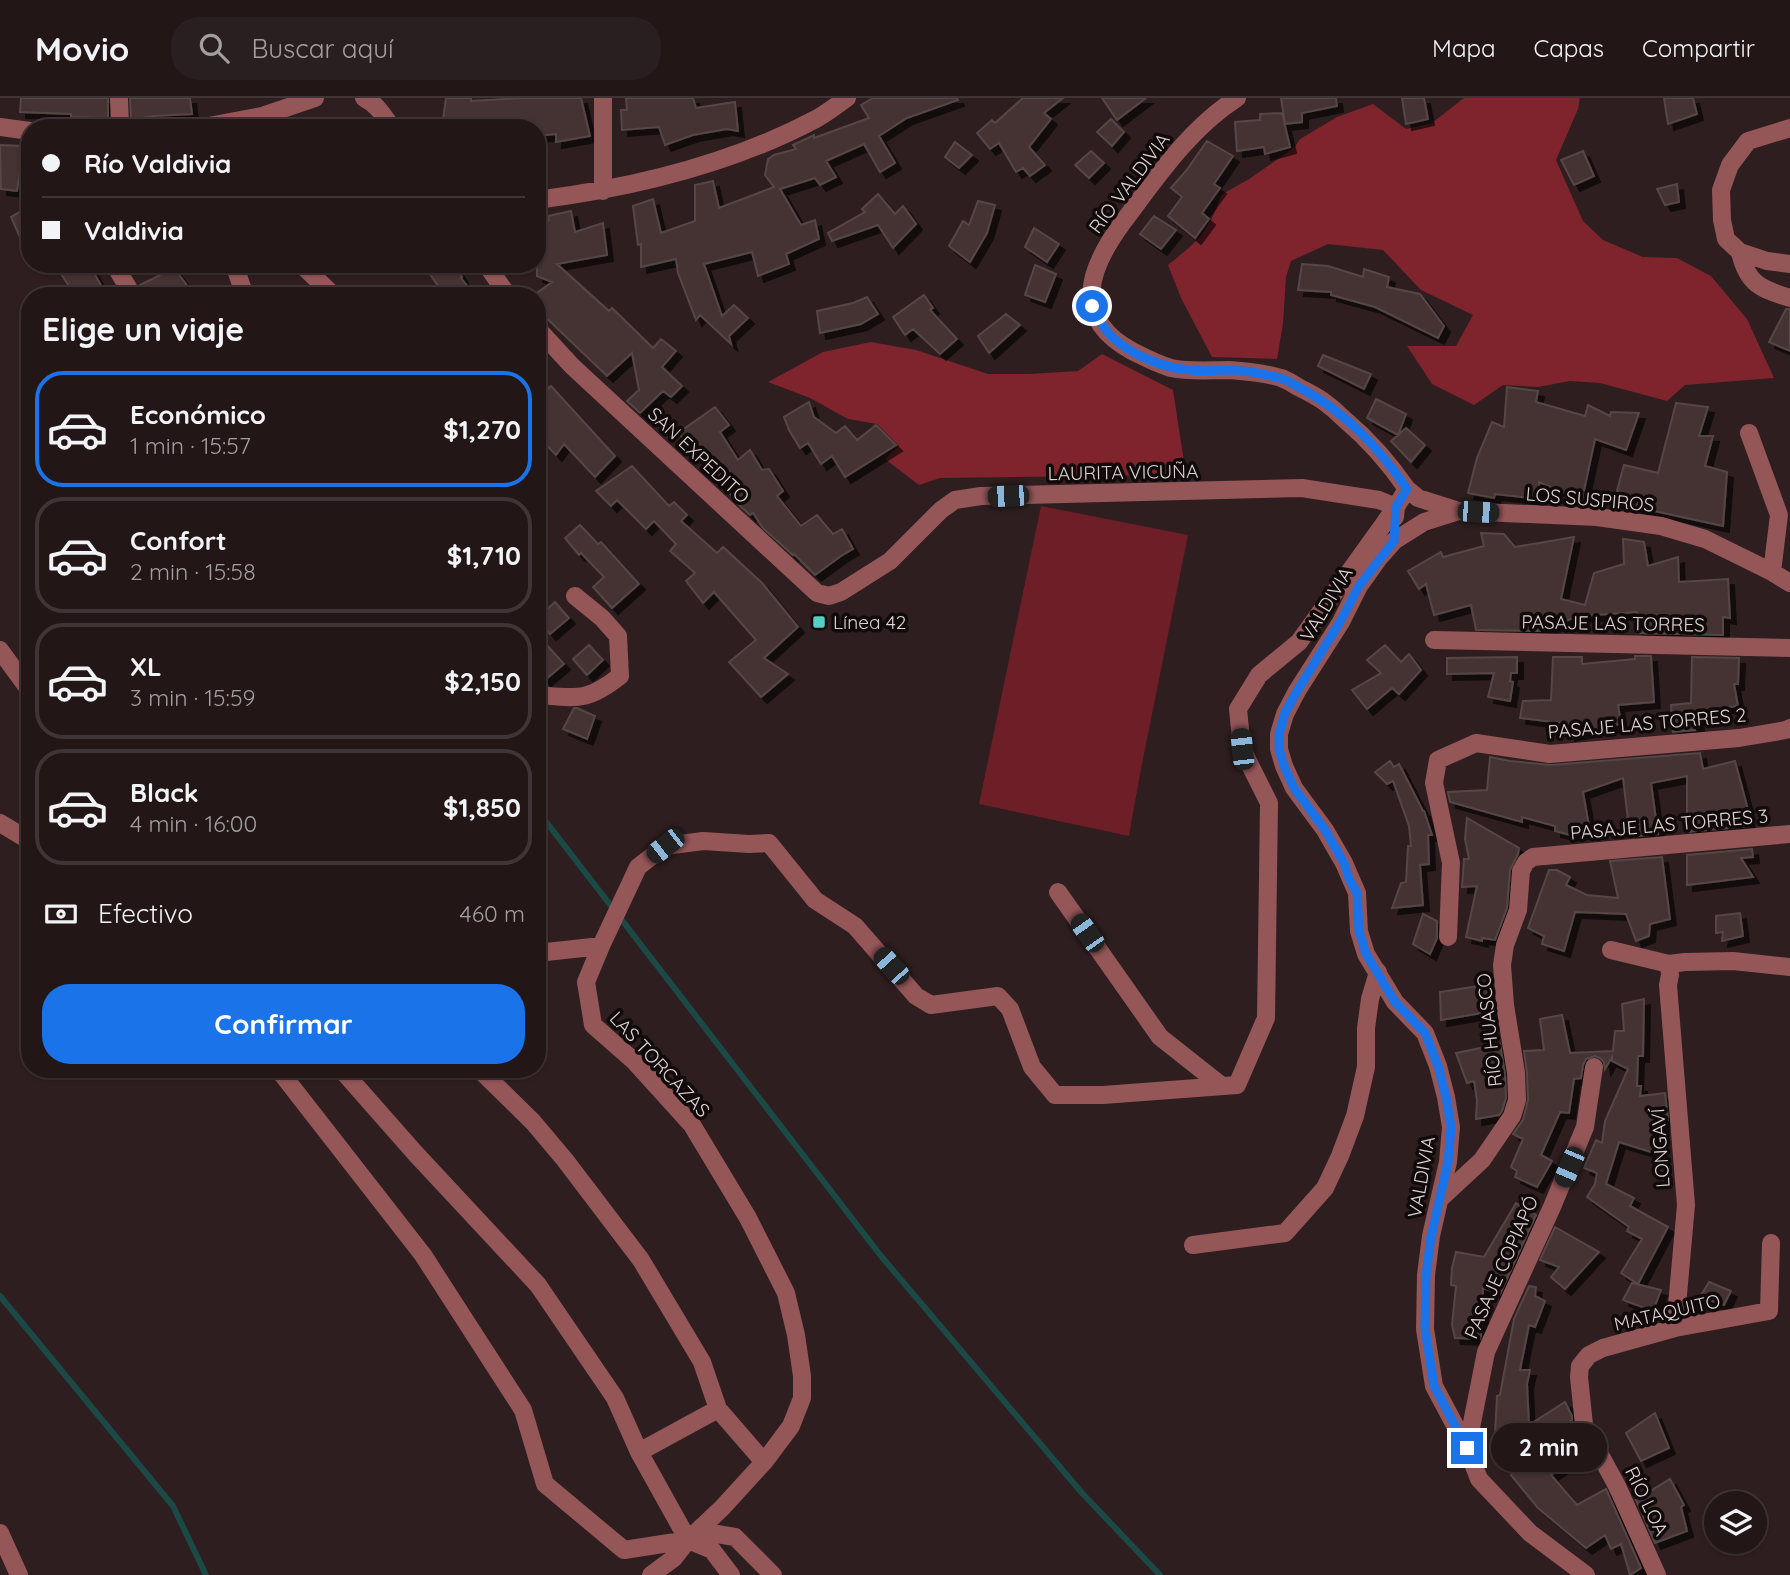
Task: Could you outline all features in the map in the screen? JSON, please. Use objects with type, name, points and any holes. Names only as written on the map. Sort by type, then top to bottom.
[{"type":"street","points":[[119,98],[120,119]]},
{"type":"street","points":[[246,119],[315,98]]},
{"type":"street","points":[[364,98],[371,101],[386,119]]},
{"type":"street","points":[[603,191],[604,98]]},
{"type":"street","points":[[546,199],[603,191],[666,177],[766,142],[817,118],[847,98]]},
{"type":"street","name":"RÍO VALDIVIA","points":[[1237,98],[1220,109],[1174,153],[1111,238],[1097,263],[1091,285],[1092,306],[1100,323],[1126,347],[1169,367],[1192,371],[1231,370],[1282,378],[1324,401],[1364,436],[1390,464],[1407,489],[1418,498],[1459,511]]},
{"type":"street","points":[[0,127],[21,130]]},
{"type":"street","points":[[1790,128],[1748,141],[1730,165],[1721,190],[1726,239],[1740,253],[1790,264]]},
{"type":"street","points":[[1740,253],[1743,266],[1752,280],[1769,291],[1790,298]]},
{"type":"street","points":[[310,273],[325,287]]},
{"type":"street","name":"SAN EXPEDITO","points":[[546,338],[572,366],[817,593],[829,596],[841,592]]},
{"type":"street","points":[[1749,433],[1779,515],[1772,572]]},
{"type":"street","name":"LAURITA VICUÑA","points":[[841,592],[890,561],[941,510],[955,500],[981,496],[1302,488],[1379,500],[1396,507]]},
{"type":"street","points":[[1058,892],[1160,1037],[1230,1085],[1266,1018],[1269,803],[1242,749],[1238,709],[1259,675],[1299,642],[1407,489]]},
{"type":"street","points":[[1394,541],[1396,507]]},
{"type":"street","name":"LOS SUSPIROS","points":[[1459,511],[1597,517],[1661,526],[1705,539],[1790,583]]},
{"type":"street","name":"VALDIVIA","points":[[1459,511],[1424,522],[1394,541],[1359,586],[1285,713],[1279,734],[1279,749],[1294,788],[1325,830],[1357,893],[1359,931],[1366,954],[1395,1002],[1425,1033],[1446,1097],[1451,1127],[1448,1162],[1431,1237],[1426,1275],[1425,1329],[1434,1386],[1467,1448],[1479,1479],[1530,1533],[1586,1575]]},
{"type":"street","points":[[546,696],[583,698],[604,689],[620,676],[618,636],[602,618],[575,596]]},
{"type":"street","name":"PASAJE LAS TORRES","points":[[1434,640],[1787,651]]},
{"type":"street","points":[[0,650],[21,679]]},
{"type":"street","name":"PASAJE LAS TORRES 2","points":[[1448,937],[1451,863],[1434,783],[1438,760],[1476,743],[1550,754],[1739,738],[1790,727]]},
{"type":"street","points":[[0,823],[21,836]]},
{"type":"street","name":"PASAJE LAS TORRES 3","points":[[1553,856],[1790,834]]},
{"type":"street","name":"LAS TORCAZAS","points":[[650,1575],[674,1558],[764,1462],[791,1426],[802,1398],[802,1376],[786,1293],[748,1218],[692,1125],[634,1061],[593,1026],[586,982],[638,867],[665,846],[703,841],[769,843],[815,900],[855,926],[916,996],[931,1005],[998,996],[1010,1009],[1032,1067],[1055,1095],[1103,1095],[1230,1085]]},
{"type":"street","name":"RÍO HUASCO","points":[[1441,1198],[1482,1160],[1512,1116],[1517,1090],[1505,1005],[1502,965],[1505,945],[1518,910],[1521,871],[1533,857],[1553,856]]},
{"type":"street","points":[[546,952],[601,946]]},
{"type":"street","points":[[1611,950],[1669,964],[1733,961],[1790,967]]},
{"type":"street","name":"LONGAVÍ","points":[[1669,964],[1668,985],[1686,1205],[1675,1328]]},
{"type":"street","points":[[1194,1245],[1285,1233],[1325,1188],[1355,1116],[1366,1067],[1366,1028],[1370,999],[1378,972]]},
{"type":"street","name":"PASAJE COPIAPÓ","points":[[1467,1448],[1486,1352],[1585,1127],[1594,1067]]},
{"type":"street","points":[[285,1078],[423,1255],[509,1388],[523,1410],[545,1484],[624,1550],[717,1534],[735,1537],[773,1575]]},
{"type":"street","points":[[349,1078],[538,1285],[615,1398],[639,1452],[688,1540],[712,1550],[731,1575]]},
{"type":"street","points":[[488,1078],[533,1122],[565,1160],[641,1260],[702,1362],[718,1409],[764,1462]]},
{"type":"street","name":"MATAQUITO","points":[[1580,1366],[1589,1355],[1603,1348],[1675,1328],[1769,1311],[1771,1243]]},
{"type":"street","name":"RÍO LOA","points":[[1580,1366],[1584,1424],[1617,1486],[1657,1575]]},
{"type":"street","points":[[639,1452],[718,1409]]},
{"type":"street","points":[[0,1533],[19,1575]]},
{"type":"shaded area","points":[[1464,98],[1580,98],[1578,109],[1556,160],[1583,221],[1603,240],[1643,257],[1677,258],[1711,276],[1747,319],[1774,378],[1685,385],[1667,401],[1600,383],[1570,381],[1538,387],[1503,385],[1474,405],[1432,384],[1407,346],[1456,346],[1473,315],[1421,290],[1383,250],[1328,244],[1291,261],[1286,277],[1283,324],[1277,359],[1212,357],[1181,298],[1168,265],[1201,235],[1212,218],[1221,195],[1294,148],[1300,139],[1337,117],[1373,104],[1406,129],[1432,123]]},
{"type":"shaded area","points":[[871,342],[916,350],[988,374],[1078,371],[1102,354],[1173,390],[1186,475],[940,478],[919,485],[885,459],[899,446],[877,424],[848,419],[810,398],[768,382],[823,352]]},
{"type":"shaded area","points":[[1041,506],[1188,535],[1129,836],[979,804]]},
{"type":"building","points":[[21,98],[108,98],[108,118],[20,112]]},
{"type":"building","points":[[130,98],[190,98],[192,114],[131,119]]},
{"type":"building","points":[[446,98],[471,98],[471,101],[581,98],[590,136],[556,142],[556,134],[546,135],[546,119],[443,119]]},
{"type":"building","points":[[626,98],[693,98],[696,108],[735,102],[738,131],[727,129],[693,135],[665,145],[659,127],[622,130],[621,110],[627,110]]},
{"type":"building","points":[[873,98],[958,100],[907,118],[879,136],[895,163],[880,172],[864,144],[826,161],[836,177],[820,185],[815,178],[780,189],[801,225],[815,220],[819,239],[786,254],[789,264],[758,276],[752,252],[704,264],[722,316],[734,305],[748,318],[729,336],[731,344],[700,315],[696,320],[678,273],[676,259],[641,267],[641,244],[638,245],[633,206],[653,199],[661,233],[695,221],[695,185],[713,181],[719,208],[774,187],[765,175],[768,159],[796,149],[793,145],[814,135],[814,138],[869,118],[861,105]]},
{"type":"building","points":[[1023,98],[1063,98],[1044,113],[1051,119],[1029,147],[1045,165],[1030,176],[1023,168],[1016,172],[999,143],[990,149],[977,133],[992,120],[995,123]]},
{"type":"building","points":[[1102,98],[1146,98],[1117,120]]},
{"type":"building","points":[[1281,98],[1336,98],[1337,106],[1302,113],[1302,122],[1285,124]]},
{"type":"building","points":[[1402,98],[1424,98],[1428,119],[1406,124]]},
{"type":"building","points":[[1664,98],[1693,98],[1697,114],[1668,124]]},
{"type":"building","points":[[1282,113],[1290,147],[1265,154],[1264,147],[1237,151],[1235,122],[1260,120],[1260,114]]},
{"type":"building","points":[[1111,119],[1124,132],[1112,146],[1097,132]]},
{"type":"building","points":[[1207,141],[1233,156],[1214,184],[1220,188],[1202,213],[1209,219],[1195,238],[1168,216],[1182,197],[1171,188]]},
{"type":"building","points":[[955,142],[972,155],[959,168],[945,157]]},
{"type":"building","points":[[0,145],[21,146],[17,191],[1,189]]},
{"type":"building","points":[[1091,151],[1104,163],[1089,178],[1075,165]]},
{"type":"building","points":[[1583,151],[1594,176],[1574,185],[1561,160]]},
{"type":"building","points":[[1677,184],[1679,202],[1665,205],[1657,189]]},
{"type":"building","points":[[878,194],[895,214],[903,206],[916,224],[893,248],[878,225],[832,241],[828,233],[865,212],[862,209]]},
{"type":"building","points":[[978,201],[995,205],[987,233],[970,262],[949,246],[963,221],[969,225]]},
{"type":"building","points":[[21,211],[21,240],[11,217]]},
{"type":"building","points":[[571,211],[575,232],[603,223],[607,255],[557,264],[609,311],[612,308],[653,348],[661,339],[676,351],[662,367],[682,386],[671,397],[663,391],[640,413],[627,401],[639,390],[632,353],[607,376],[546,318],[545,287],[552,282],[537,276],[537,273],[546,273],[548,216]]},
{"type":"building","points":[[1154,216],[1176,230],[1161,249],[1140,234]]},
{"type":"building","points":[[1034,228],[1059,244],[1047,262],[1025,247]]},
{"type":"building","points":[[1302,264],[1328,266],[1363,277],[1364,269],[1389,277],[1387,287],[1420,294],[1444,326],[1438,338],[1375,307],[1331,295],[1331,292],[1298,290]]},
{"type":"building","points":[[1035,265],[1056,274],[1045,302],[1025,295]]},
{"type":"building","points":[[61,273],[94,273],[102,287],[69,287]]},
{"type":"building","points":[[164,273],[178,273],[188,287],[141,287]]},
{"type":"building","points":[[429,273],[459,273],[468,287],[439,287]]},
{"type":"building","points":[[924,295],[933,308],[930,310],[957,339],[940,354],[913,329],[905,335],[893,317]]},
{"type":"building","points":[[867,297],[878,314],[861,324],[820,333],[817,311]]},
{"type":"building","points":[[1786,309],[1790,309],[1790,351],[1769,342]]},
{"type":"building","points":[[1006,314],[1020,325],[989,353],[978,336]]},
{"type":"building","points":[[1323,355],[1371,374],[1364,389],[1318,366]]},
{"type":"building","points":[[546,385],[549,388],[551,386],[615,456],[595,477],[564,444],[556,455],[546,444]]},
{"type":"building","points":[[1507,387],[1538,391],[1536,402],[1585,416],[1588,405],[1610,416],[1611,412],[1639,413],[1626,450],[1595,439],[1582,500],[1539,482],[1540,499],[1495,494],[1494,498],[1468,493],[1477,458],[1492,422],[1504,427]]},
{"type":"building","points":[[1376,399],[1406,414],[1398,435],[1367,418]]},
{"type":"building","points":[[809,402],[814,417],[836,433],[845,426],[857,440],[876,425],[896,445],[845,477],[832,456],[821,464],[808,443],[800,448],[789,430],[784,417]]},
{"type":"building","points":[[1676,403],[1708,407],[1699,436],[1713,436],[1705,466],[1727,472],[1723,526],[1636,507],[1639,501],[1617,491],[1624,465],[1658,473]]},
{"type":"building","points":[[715,407],[729,425],[720,432],[738,460],[750,450],[762,470],[769,469],[783,491],[777,496],[801,526],[817,515],[833,534],[842,529],[853,549],[815,575],[763,528],[753,513],[750,515],[738,504],[678,433]]},
{"type":"building","points":[[1406,428],[1425,445],[1411,462],[1391,441]]},
{"type":"building","points":[[632,466],[669,506],[674,502],[687,515],[681,521],[717,553],[723,547],[762,583],[798,627],[764,658],[788,674],[761,697],[729,662],[756,640],[714,592],[703,603],[686,581],[695,573],[670,551],[676,544],[654,521],[646,529],[617,500],[611,506],[596,491]]},
{"type":"building","points":[[580,525],[598,544],[601,542],[639,584],[612,608],[593,587],[604,577],[581,553],[579,555],[565,538]]},
{"type":"building","points":[[1481,533],[1504,534],[1515,547],[1574,537],[1561,599],[1585,605],[1594,573],[1624,564],[1623,539],[1644,542],[1648,566],[1678,557],[1679,582],[1728,579],[1730,618],[1723,617],[1723,635],[1636,633],[1637,612],[1582,616],[1583,614],[1541,631],[1476,630],[1471,605],[1434,615],[1426,584],[1419,589],[1408,571],[1441,552],[1443,557],[1484,546]]},
{"type":"building","points":[[555,602],[569,618],[550,634],[546,629],[546,610]]},
{"type":"building","points":[[546,644],[564,664],[546,679]]},
{"type":"building","points":[[589,645],[603,660],[587,675],[573,659]]},
{"type":"building","points":[[1385,645],[1401,662],[1409,654],[1421,670],[1399,694],[1392,688],[1367,709],[1352,690],[1381,673],[1367,660]]},
{"type":"building","points":[[1635,656],[1651,656],[1654,702],[1618,705],[1621,724],[1569,735],[1569,724],[1520,718],[1523,701],[1551,700],[1553,657],[1582,657],[1582,664],[1635,659]]},
{"type":"building","points":[[1517,657],[1517,673],[1511,673],[1510,681],[1513,682],[1510,701],[1488,697],[1494,673],[1447,674],[1447,658]]},
{"type":"building","points":[[1692,657],[1739,658],[1738,684],[1734,684],[1738,706],[1697,711],[1698,726],[1694,727],[1695,730],[1673,732],[1671,705],[1691,703]]},
{"type":"building","points":[[574,708],[595,716],[587,739],[563,729]]},
{"type":"building","points":[[1700,753],[1703,769],[1735,761],[1747,806],[1749,826],[1687,832],[1687,776],[1651,783],[1658,834],[1630,837],[1623,778],[1583,792],[1590,832],[1570,835],[1555,831],[1555,826],[1522,817],[1522,822],[1450,802],[1448,792],[1487,790],[1490,757],[1551,765]]},
{"type":"building","points":[[1390,761],[1394,767],[1399,764],[1424,811],[1432,835],[1428,835],[1429,864],[1420,865],[1423,905],[1392,908],[1401,883],[1406,882],[1408,846],[1411,846],[1409,826],[1393,781],[1387,784],[1375,772]]},
{"type":"building","points":[[1467,818],[1519,848],[1510,870],[1507,908],[1495,940],[1482,938],[1482,941],[1466,937],[1477,886],[1462,887],[1464,859],[1469,859],[1465,839]]},
{"type":"building","points":[[1752,849],[1753,857],[1741,858],[1753,877],[1687,885],[1687,855]]},
{"type":"building","points":[[1662,857],[1670,919],[1650,924],[1649,936],[1636,941],[1626,914],[1575,912],[1564,951],[1542,944],[1544,936],[1528,928],[1549,870],[1557,870],[1570,877],[1566,885],[1587,895],[1618,898],[1610,861]]},
{"type":"building","points":[[1740,913],[1743,936],[1722,941],[1723,932],[1716,933],[1716,916]]},
{"type":"building","points":[[1423,914],[1437,921],[1437,938],[1430,954],[1413,944]]},
{"type":"building","points":[[1492,984],[1494,1011],[1441,1020],[1440,992]]},
{"type":"building","points":[[1644,999],[1643,1056],[1638,1056],[1637,1086],[1641,1086],[1640,1096],[1665,1093],[1668,1120],[1664,1121],[1654,1153],[1619,1142],[1606,1184],[1634,1198],[1630,1206],[1668,1227],[1638,1284],[1621,1273],[1642,1239],[1627,1231],[1629,1227],[1587,1197],[1595,1184],[1597,1173],[1584,1168],[1596,1140],[1602,1143],[1605,1121],[1628,1069],[1612,1061],[1612,1057],[1605,1069],[1600,1058],[1595,1056],[1586,1059],[1581,1078],[1574,1079],[1569,1113],[1560,1112],[1541,1155],[1552,1161],[1537,1187],[1515,1177],[1517,1171],[1511,1167],[1523,1139],[1513,1134],[1523,1120],[1528,1100],[1524,1051],[1544,1050],[1540,1019],[1562,1015],[1570,1053],[1613,1051],[1615,1031],[1624,1031],[1622,1004]]},
{"type":"building","points":[[1500,1044],[1506,1098],[1502,1111],[1499,1115],[1476,1119],[1474,1081],[1467,1083],[1456,1053]]},
{"type":"building","points":[[1516,1203],[1536,1215],[1500,1294],[1483,1288],[1480,1339],[1455,1338],[1452,1325],[1456,1286],[1451,1285],[1456,1252],[1484,1257]]},
{"type":"building","points":[[1555,1227],[1599,1252],[1565,1289],[1551,1277],[1559,1267],[1540,1260]]},
{"type":"building","points":[[1709,1282],[1731,1291],[1724,1305],[1700,1297]]},
{"type":"building","points":[[1632,1283],[1661,1290],[1653,1311],[1623,1300]]},
{"type":"building","points":[[1529,1286],[1536,1287],[1535,1296],[1545,1301],[1535,1327],[1529,1325],[1520,1370],[1530,1370],[1527,1384],[1529,1425],[1565,1402],[1572,1416],[1572,1420],[1566,1424],[1570,1435],[1550,1445],[1565,1465],[1551,1475],[1577,1505],[1606,1489],[1641,1568],[1630,1575],[1621,1544],[1611,1549],[1605,1535],[1586,1548],[1538,1508],[1511,1475],[1516,1470],[1495,1434],[1497,1396],[1500,1395],[1514,1319]]},
{"type":"building","points":[[1655,1413],[1669,1448],[1641,1461],[1626,1433]]},
{"type":"building","points":[[1670,1479],[1684,1505],[1681,1507],[1687,1531],[1655,1543],[1636,1500]]},
{"type":"waterway","points":[[546,822],[881,1256],[1082,1493],[1160,1575]]},
{"type":"waterway","points":[[0,1296],[173,1506],[206,1575]]},
{"type":"place","name":"Línea 42","points":[[819,622]]},
{"type":"route","points":[[1092,306],[1100,323],[1111,336],[1146,358],[1169,367],[1192,371],[1231,370],[1282,378],[1324,401],[1364,436],[1390,464],[1407,489],[1396,507],[1394,541],[1359,586],[1297,691],[1285,713],[1279,734],[1279,749],[1294,788],[1325,830],[1357,893],[1359,931],[1366,954],[1395,1002],[1425,1033],[1438,1066],[1451,1127],[1448,1162],[1431,1237],[1426,1275],[1425,1329],[1434,1386],[1467,1448]]}]
